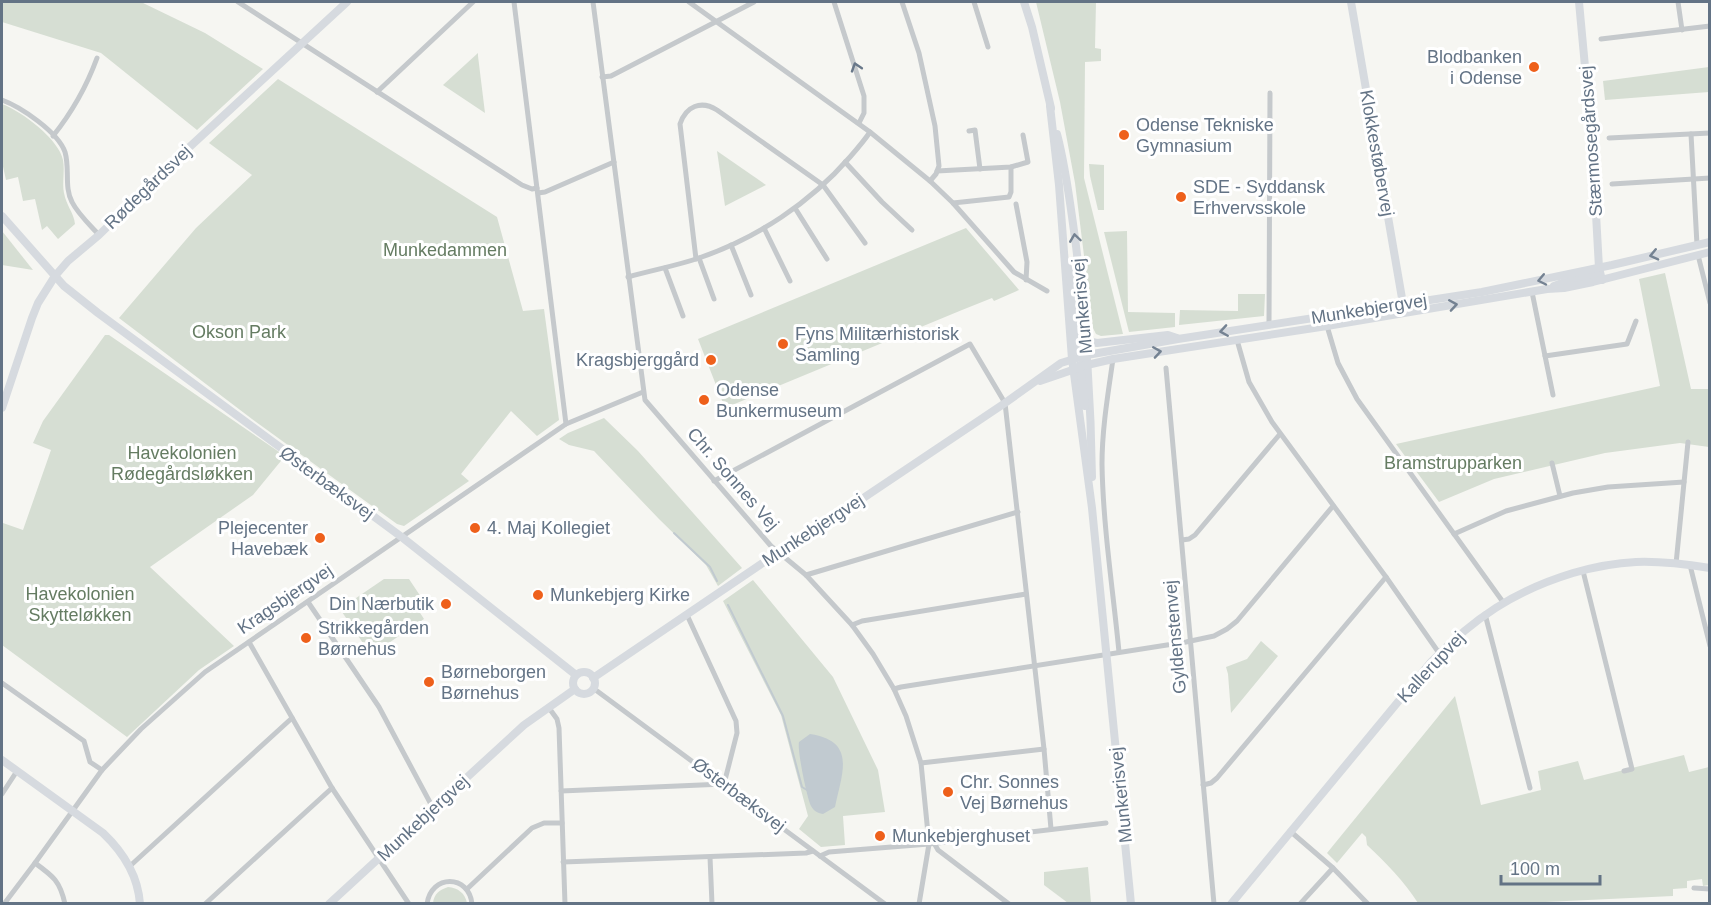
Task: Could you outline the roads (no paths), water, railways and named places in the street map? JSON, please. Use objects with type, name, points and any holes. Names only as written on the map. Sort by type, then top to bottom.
[{"type":"street","points":[[238,2],[522,185],[545,192],[614,162]]},
{"type":"street","name":"Rødegårdsvej","points":[[2,408],[35,311],[55,276],[166,169],[347,2]]},
{"type":"street","points":[[377,92],[473,2]]},
{"type":"street","points":[[514,2],[566,424]]},
{"type":"street","points":[[593,2],[643,392]]},
{"type":"street","points":[[689,2],[859,123],[930,181],[953,203],[1014,272],[1047,291]]},
{"type":"street","points":[[602,77],[610,76],[754,2]]},
{"type":"street","points":[[834,2],[864,96],[864,113],[859,123]]},
{"type":"street","points":[[902,2],[917,44],[937,142],[938,171],[930,181]]},
{"type":"street","points":[[974,2],[988,47]]},
{"type":"street","name":"Munkerisvej","points":[[1024,2],[1032,27],[1068,185],[1086,338],[1080,357]]},
{"type":"street","name":"Klokkestøbervej","points":[[1351,2],[1403,304]]},
{"type":"street","name":"Stærmosegårdsvej","points":[[1579,2],[1592,142],[1599,268],[1602,280]]},
{"type":"street","points":[[1678,2],[1682,30]]},
{"type":"street","points":[[1601,39],[1710,26]]},
{"type":"street","points":[[53,136],[79,100],[97,58]]},
{"type":"street","points":[[1269,325],[1270,93]]},
{"type":"street","points":[[2,100],[15,105],[36,119],[65,152],[67,190],[72,204],[99,235]]},
{"type":"street","points":[[714,299],[698,259],[680,124],[682,116],[694,106],[702,104],[717,110],[823,185],[865,243]]},
{"type":"street","name":"Munkerisvej","points":[[1050,106],[1059,185],[1063,256],[1070,272],[1080,357],[1092,508],[1131,903]]},
{"type":"street","points":[[969,131],[975,130],[980,169]]},
{"type":"street","points":[[628,277],[698,259],[764,228],[795,208],[823,185],[870,132]]},
{"type":"street","points":[[1609,138],[1710,133]]},
{"type":"street","points":[[1691,134],[1697,245]]},
{"type":"street","points":[[938,171],[1011,167],[1028,162],[1023,135]]},
{"type":"street","points":[[845,162],[912,231]]},
{"type":"street","points":[[953,203],[1009,197],[1011,167]]},
{"type":"street","points":[[1612,184],[1710,178]]},
{"type":"street","points":[[1016,204],[1027,262],[1026,280]]},
{"type":"street","points":[[795,208],[827,259]]},
{"type":"street","name":"Østerbæksvej","points":[[2,216],[55,276],[98,313],[403,538],[576,675]]},
{"type":"street","points":[[764,228],[790,281]]},
{"type":"street","name":"Munkebjergvej","points":[[593,678],[1005,403],[1061,363],[1080,357],[1178,339],[1482,292],[1710,242]]},
{"type":"street","points":[[731,245],[751,295]]},
{"type":"street","name":"Munkebjergvej","points":[[1034,383],[1080,367],[1113,359],[1564,288],[1710,252]]},
{"type":"street","points":[[1698,255],[1710,303]]},
{"type":"street","points":[[665,268],[683,316]]},
{"type":"street","points":[[1547,289],[1598,274],[1599,268]]},
{"type":"street","points":[[1532,292],[1553,395]]},
{"type":"street","points":[[1545,356],[1627,344],[1636,321]]},
{"type":"street","points":[[1327,326],[1338,363],[1357,399],[1503,602]]},
{"type":"street","points":[[1086,338],[1097,343],[1168,335],[1178,339]]},
{"type":"street","points":[[1237,340],[1245,372],[1253,390],[1280,434],[1440,653]]},
{"type":"street","points":[[714,481],[970,345],[1005,403],[1051,830]]},
{"type":"street","points":[[1080,357],[1080,367]]},
{"type":"street","name":"Munkerisvej","points":[[1113,359],[1104,432],[1103,480],[1119,652]]},
{"type":"street","name":"Munkerisvej","points":[[1080,367],[1090,423],[1092,508]]},
{"type":"street","name":"Gyldenstenvej","points":[[1166,368],[1214,903]]},
{"type":"street","name":"Kragsbjergvej","points":[[4,903],[102,770],[141,729],[205,672],[566,424],[643,392]]},
{"type":"street","name":"Chr. Sonnes Vej","points":[[643,392],[645,400],[771,546],[806,575],[852,625],[894,689],[921,762],[931,844],[919,903]]},
{"type":"street","points":[[1182,540],[1190,539],[1195,535],[1280,434]]},
{"type":"street","points":[[1676,564],[1688,442]]},
{"type":"street","points":[[1552,463],[1560,496]]},
{"type":"street","points":[[1454,534],[1506,511],[1560,496],[1608,486],[1684,483]]},
{"type":"street","points":[[894,689],[1214,636],[1237,621],[1333,506]]},
{"type":"street","points":[[806,575],[1018,512]]},
{"type":"street","name":"Kallerupvej","points":[[1231,903],[1440,653],[1485,614],[1533,587],[1608,565],[1634,562],[1710,568]]},
{"type":"street","points":[[1690,565],[1710,646]]},
{"type":"street","points":[[1583,571],[1632,769],[1624,771]]},
{"type":"street","points":[[1203,785],[1217,778],[1386,577]]},
{"type":"street","points":[[852,625],[862,621],[1026,594]]},
{"type":"street","points":[[308,602],[379,707],[434,808]]},
{"type":"street","points":[[1485,614],[1530,788]]},
{"type":"street","points":[[561,791],[724,784],[737,733],[736,721],[687,615]]},
{"type":"street","points":[[249,642],[332,788],[409,903]]},
{"type":"street","points":[[585,672],[593,678],[593,688],[590,691],[584,693],[575,689],[573,682],[576,675],[585,672]]},
{"type":"street","points":[[2,683],[84,741],[90,762],[102,770]]},
{"type":"street","name":"Østerbæksvej","points":[[593,688],[885,903]]},
{"type":"street","name":"Munkebjergvej","points":[[329,903],[524,725],[575,689]]},
{"type":"street","points":[[549,708],[557,719],[559,728],[565,903]]},
{"type":"street","points":[[130,866],[292,718]]},
{"type":"street","points":[[921,762],[1044,749]]},
{"type":"street","points":[[2,760],[116,844],[130,866],[140,903]]},
{"type":"street","points":[[2,794],[17,771]]},
{"type":"street","points":[[206,903],[332,788]]},
{"type":"street","points":[[467,889],[532,828],[544,823],[562,823]]},
{"type":"street","points":[[820,856],[829,852],[931,844],[1106,823]]},
{"type":"street","points":[[1290,831],[1334,868],[1368,903]]},
{"type":"street","points":[[931,844],[1009,903]]},
{"type":"street","points":[[563,862],[813,851]]},
{"type":"street","points":[[710,857],[712,903]]},
{"type":"street","points":[[35,863],[55,878],[62,890],[65,903]]},
{"type":"street","points":[[1300,903],[1334,868]]},
{"type":"street","points":[[427,903],[432,891],[441,883],[455,882],[467,889],[472,903]]},
{"type":"street","points":[[1694,888],[1710,889]]},
{"type":"waterway","points":[[674,533],[710,567],[717,581]]},
{"type":"waterway","points":[[728,605],[783,716],[802,787],[807,790]]},
{"type":"place","name":"Blodbanken i Odense","points":[[1534,67]]},
{"type":"place","name":"Odense Tekniske Gymnasium","points":[[1124,135]]},
{"type":"place","name":"SDE - Syddansk Erhvervsskole","points":[[1181,197]]},
{"type":"place","name":"Fyns Militærhistorisk Samling","points":[[783,344]]},
{"type":"place","name":"Kragsbjerggård","points":[[711,360]]},
{"type":"place","name":"Odense Bunkermuseum","points":[[704,400]]},
{"type":"place","name":"4. Maj Kollegiet","points":[[475,528]]},
{"type":"place","name":"Plejecenter Havebæk","points":[[320,538]]},
{"type":"place","name":"Munkebjerg Kirke","points":[[538,595]]},
{"type":"place","name":"Din Nærbutik","points":[[446,604]]},
{"type":"place","name":"Strikkegården Børnehus","points":[[306,638]]},
{"type":"place","name":"Børneborgen Børnehus","points":[[429,682]]},
{"type":"place","name":"Chr. Sonnes Vej Børnehus","points":[[948,792]]},
{"type":"place","name":"Munkebjerghuset","points":[[880,836]]},
{"type":"park label","name":"Munkedammen","points":[[445,250]]},
{"type":"park label","name":"Okson Park","points":[[239,332]]},
{"type":"park label","name":"Havekolonien Rødegårdsløkken","points":[[182,463]]},
{"type":"park label","name":"Bramstrupparken","points":[[1453,463]]},
{"type":"park label","name":"Havekolonien Skytteløkken","points":[[80,604]]}]
